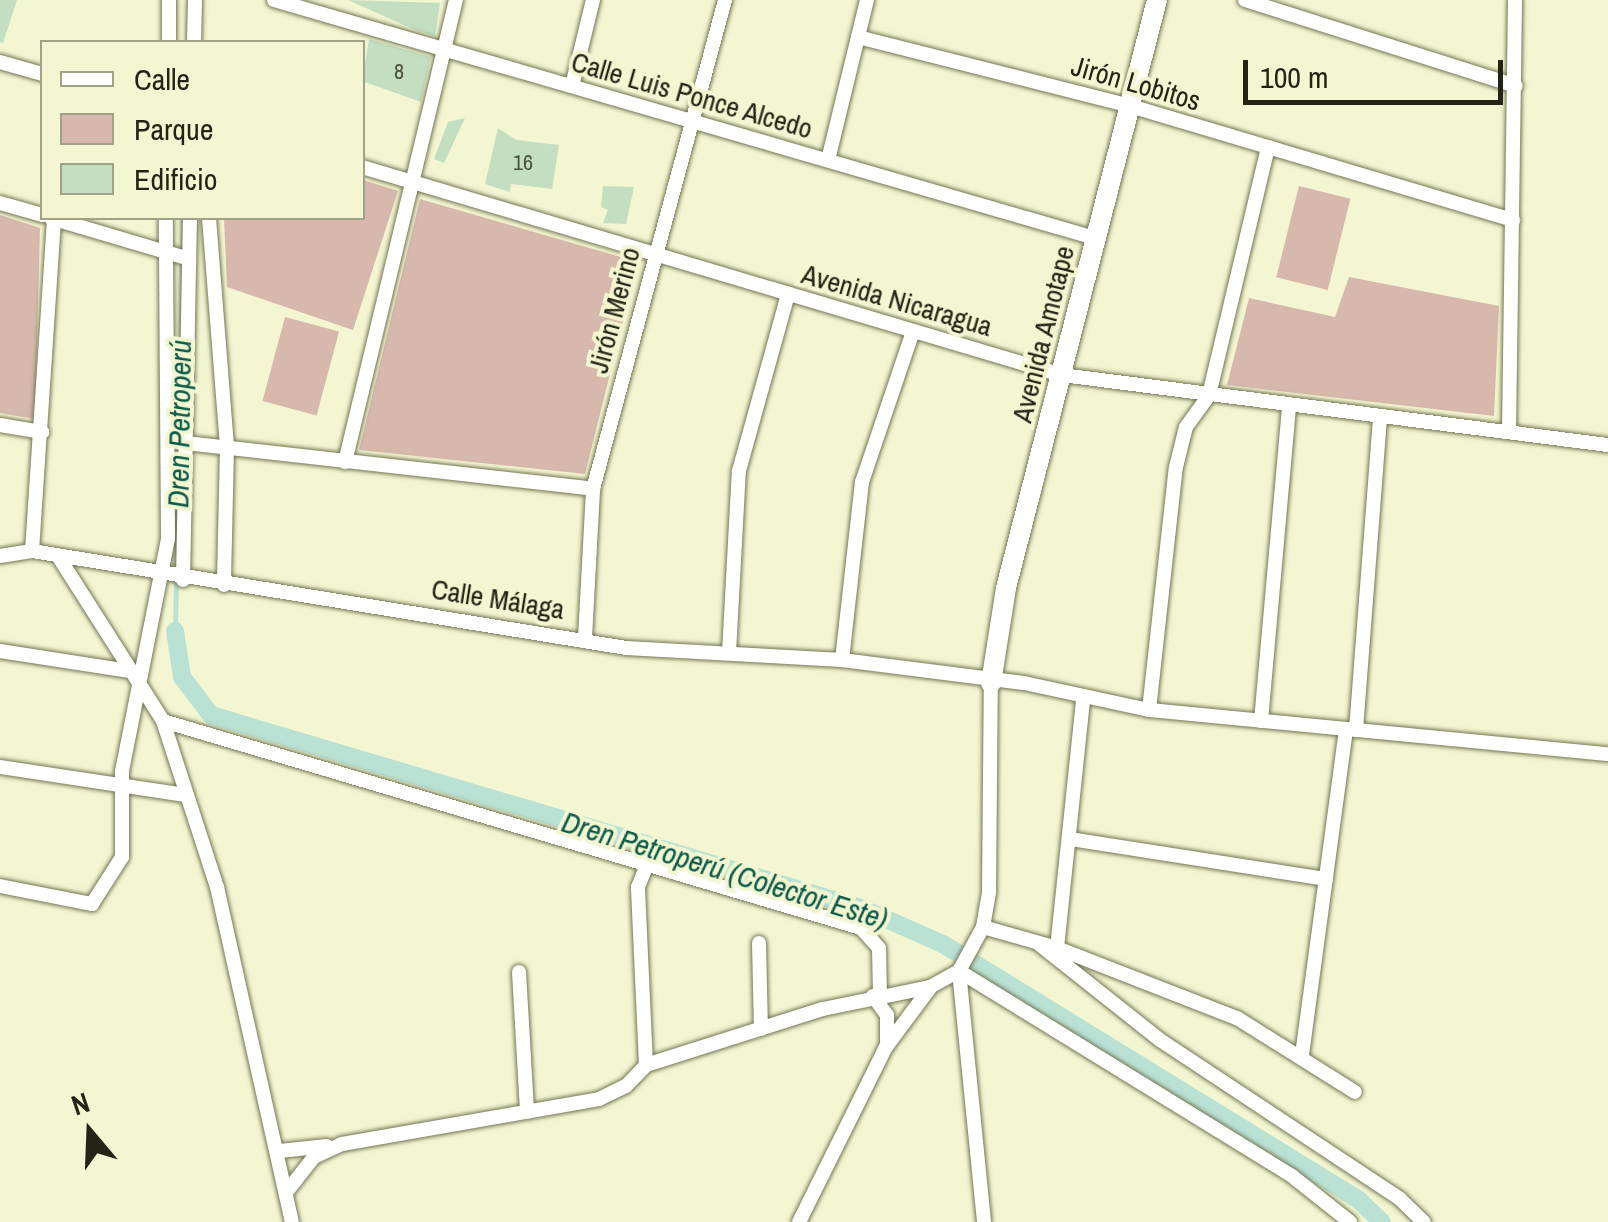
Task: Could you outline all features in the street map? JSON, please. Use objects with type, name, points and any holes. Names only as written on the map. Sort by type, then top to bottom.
[{"type":"street","points":[[169,40],[170,0]]},
{"type":"street","points":[[194,40],[195,0]]},
{"type":"street","name":"Calle Luis Ponce Alcedo","points":[[274,0],[323,7],[444,49],[1095,238]]},
{"type":"street","points":[[345,462],[456,0]]},
{"type":"street","points":[[572,86],[593,0]]},
{"type":"street","name":"Jirón Merino","points":[[585,638],[593,489],[725,0]]},
{"type":"street","points":[[828,160],[867,0]]},
{"type":"street","name":"Avenida Amotape","points":[[991,683],[1006,588],[1157,0]]},
{"type":"street","points":[[1244,0],[1516,86]]},
{"type":"street","points":[[1509,432],[1515,0]]},
{"type":"street","name":"Jirón Lobitos","points":[[858,36],[1128,105],[1514,220]]},
{"type":"street","points":[[0,62],[40,73]]},
{"type":"street","points":[[1148,710],[1176,467],[1186,427],[1208,395],[1268,147]]},
{"type":"street","name":"Avenida Nicaragua","points":[[365,168],[1062,374],[1608,445]]},
{"type":"street","points":[[0,203],[40,214]]},
{"type":"street","points":[[32,550],[52,220]]},
{"type":"street","points":[[59,220],[190,259]]},
{"type":"street","points":[[0,886],[92,904],[122,858],[122,787],[136,672],[168,538],[166,220]]},
{"type":"street","points":[[183,580],[190,220]]},
{"type":"street","points":[[209,220],[227,448],[224,584]]},
{"type":"street","points":[[729,653],[739,471],[788,294]]},
{"type":"street","points":[[842,660],[862,482],[913,330]]},
{"type":"street","points":[[1261,721],[1289,404]]},
{"type":"street","points":[[1302,1054],[1351,729],[1380,416]]},
{"type":"street","points":[[0,425],[42,432]]},
{"type":"street","points":[[186,443],[593,489]]},
{"type":"street","name":"Calle Málaga","points":[[0,556],[32,550],[183,580],[585,638],[626,648],[842,660],[991,683],[1024,683],[1083,699],[1148,710],[1608,754]]},
{"type":"street","points":[[58,556],[136,672],[163,721],[217,887],[280,1151],[292,1222]]},
{"type":"street","points":[[0,650],[136,672]]},
{"type":"street","points":[[280,1151],[342,1144],[598,1099],[626,1086],[646,1064],[876,995],[930,988],[960,971],[983,927],[991,683]]},
{"type":"street","points":[[1057,948],[1083,699]]},
{"type":"street","points":[[163,721],[862,928],[879,948],[876,995],[888,1016],[886,1047]]},
{"type":"street","points":[[0,767],[185,795]]},
{"type":"street","points":[[1070,839],[1326,878]]},
{"type":"street","points":[[646,1064],[638,903],[648,862]]},
{"type":"street","points":[[983,927],[1057,948],[1237,1018],[1302,1054],[1318,1074],[1355,1092]]},
{"type":"street","points":[[759,942],[761,1029]]},
{"type":"street","points":[[1039,944],[1160,1040],[1400,1198],[1424,1222]]},
{"type":"street","points":[[960,971],[984,1222]]},
{"type":"street","points":[[960,971],[1292,1176],[1350,1222]]},
{"type":"street","points":[[520,972],[527,1112]]},
{"type":"street","points":[[799,1222],[886,1047],[930,988]]},
{"type":"street","points":[[288,1190],[314,1157],[342,1144]]},
{"type":"green space","points":[[365,181],[398,191],[353,330],[227,287],[224,220],[365,220]]},
{"type":"green space","points":[[1299,186],[1350,199],[1328,290],[1276,277]]},
{"type":"green space","points":[[420,199],[638,262],[585,474],[359,450]]},
{"type":"green space","points":[[0,215],[40,228],[35,419],[0,413]]},
{"type":"green space","points":[[1349,277],[1499,306],[1494,416],[1227,385],[1249,298],[1335,317]]},
{"type":"green space","points":[[285,317],[339,331],[317,416],[262,401]]},
{"type":"building","points":[[0,0],[17,0],[3,43],[0,42]]},
{"type":"building","points":[[348,0],[440,3],[435,36],[415,30]]},
{"type":"building","points":[[369,39],[431,57],[421,102],[365,82]]},
{"type":"building","points":[[465,118],[444,163],[434,159],[448,122]]},
{"type":"building","points":[[498,128],[516,140],[559,145],[552,189],[511,184],[510,192],[485,184]]},
{"type":"building","points":[[603,186],[634,187],[626,224],[603,223],[608,210],[601,207]]},
{"type":"waterway","name":"Dren Petroperú","points":[[175,631],[183,220]]},
{"type":"waterway","name":"Dren Petroperú (Colector Este)","points":[[175,631],[182,677],[211,715],[861,908],[943,944],[1360,1201],[1382,1222]]}]
